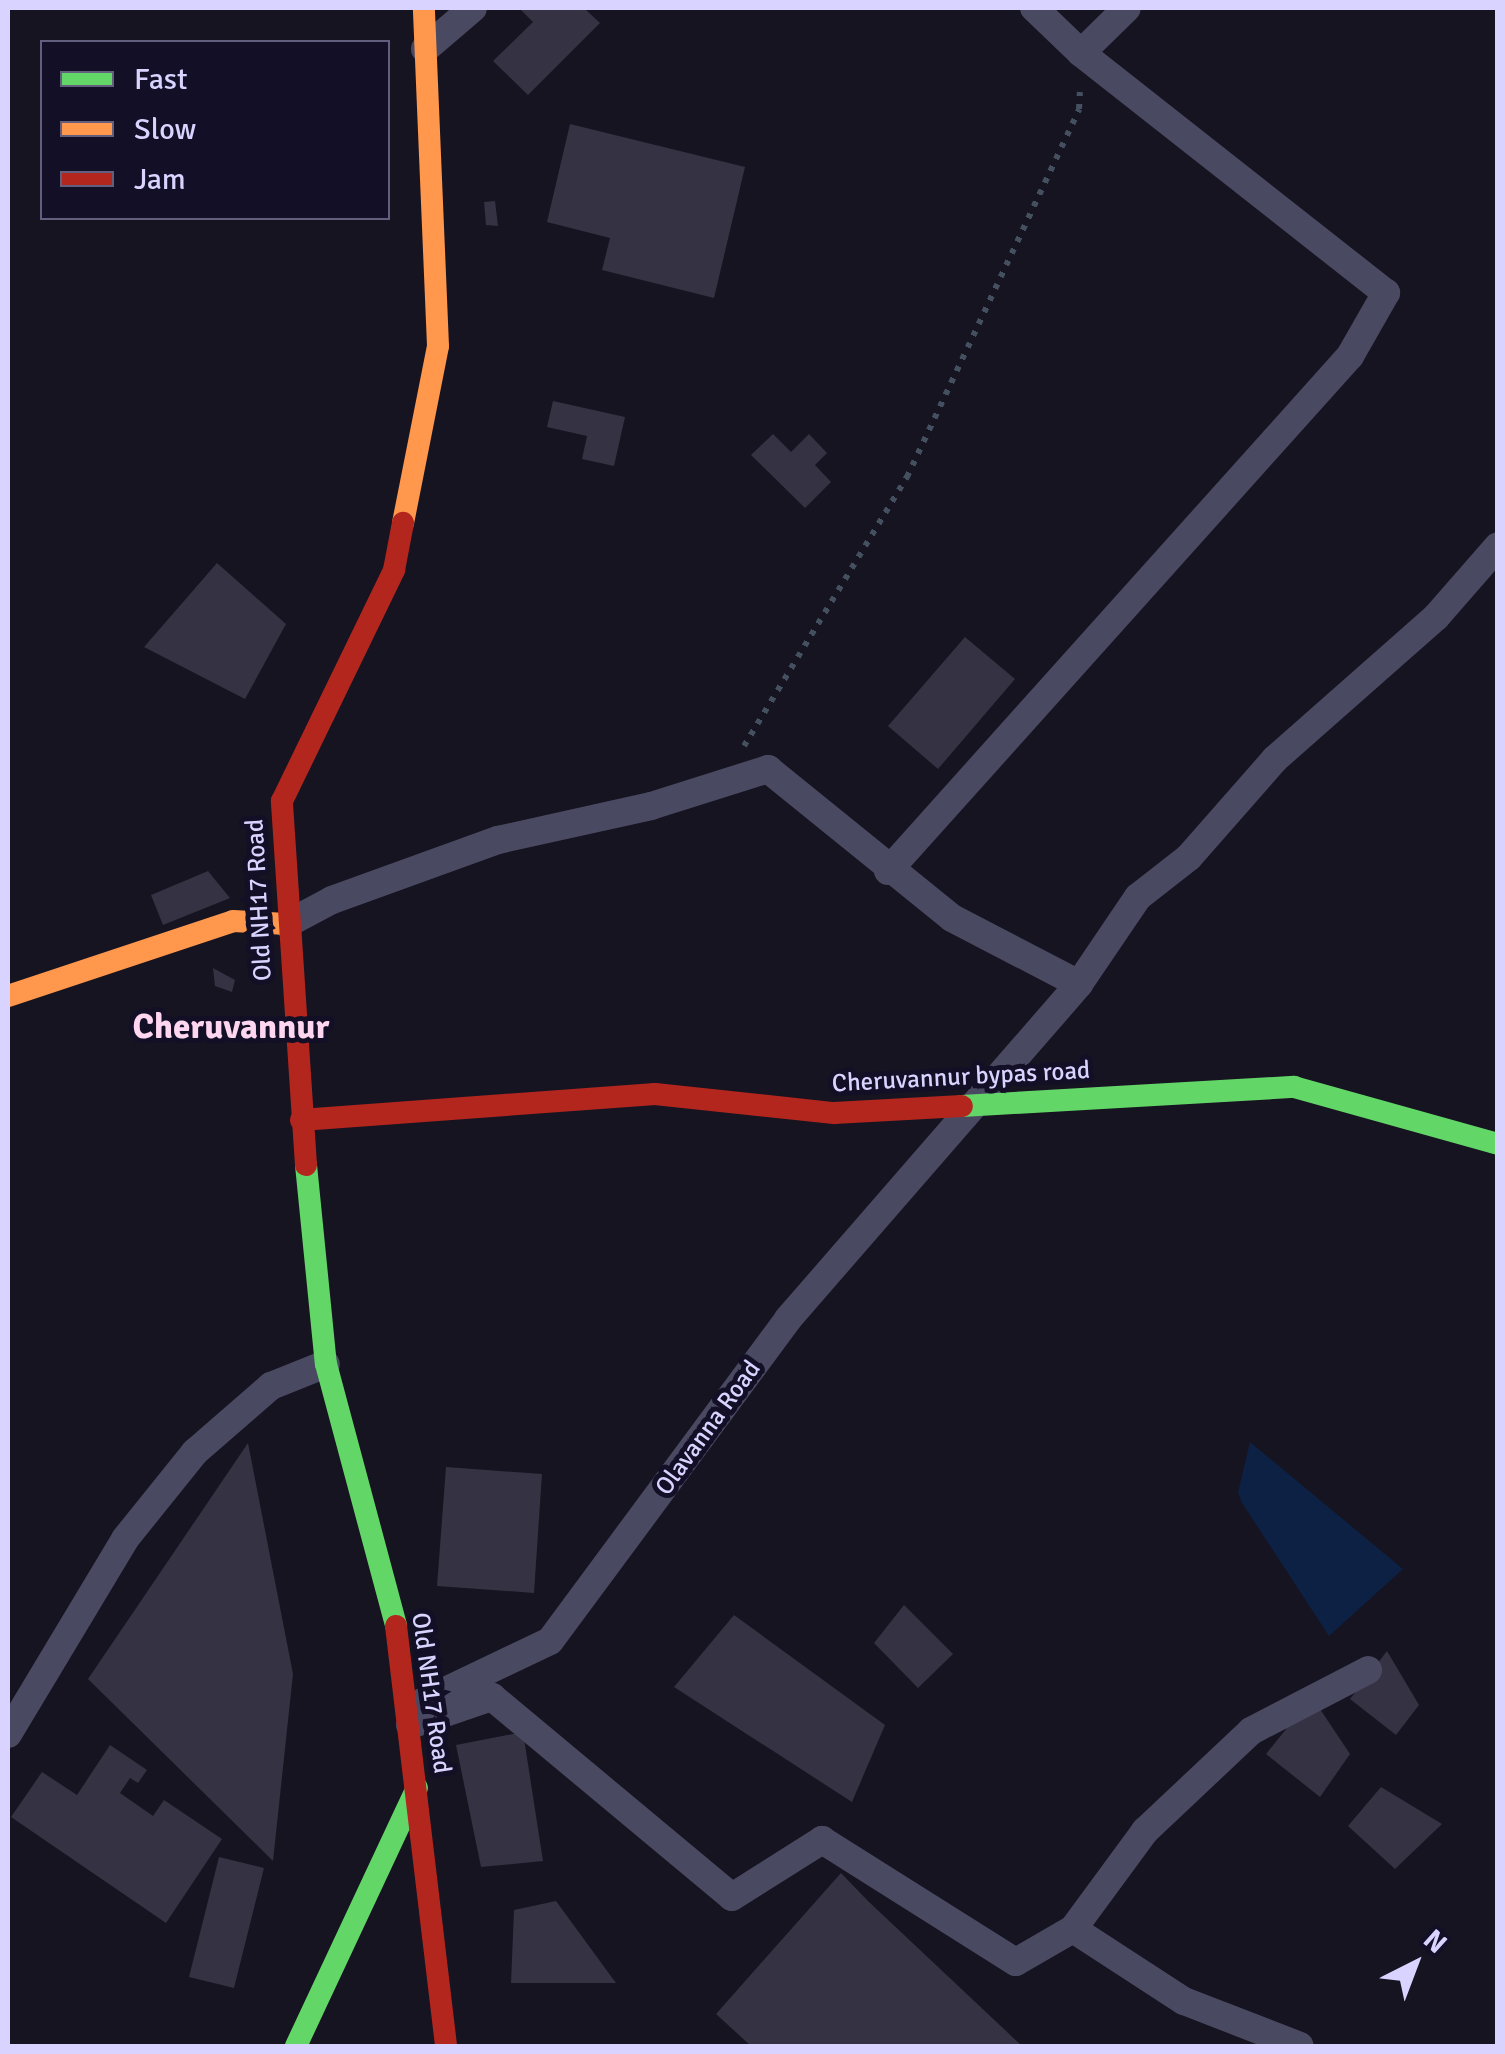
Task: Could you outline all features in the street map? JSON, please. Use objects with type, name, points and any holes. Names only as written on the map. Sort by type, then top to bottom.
[{"type":"main road","name":"Old NH17 Road","points":[[424,8],[438,346],[394,570],[282,802],[286,924],[301,1120],[326,1364],[402,1653],[446,2046]]},
{"type":"main road","points":[[8,996],[234,921],[286,924]]},
{"type":"main road","name":"Cheruvannur bypas road","points":[[301,1120],[654,1094],[834,1113],[1294,1087],[1498,1144]]},
{"type":"main road","points":[[296,2046],[417,1788]]},
{"type":"street","points":[[426,49],[473,8]]},
{"type":"street","points":[[888,871],[1350,356],[1386,293],[1081,52],[1034,8]]},
{"type":"street","points":[[1081,52],[1127,8]]},
{"type":"street","name":"Olavanna Road","points":[[410,1717],[550,1640],[788,1319],[1079,984],[1138,897],[1189,856],[1290,746],[1436,617],[1498,546]]},
{"type":"street","points":[[286,924],[332,900],[498,840],[651,806],[768,769],[888,871],[952,918],[1079,984]]},
{"type":"street","points":[[8,1734],[125,1538],[195,1452],[270,1386],[326,1364]]},
{"type":"street","points":[[410,1717],[492,1697],[732,1897],[822,1840],[1016,1962],[1074,1929],[1146,1831],[1251,1731],[1368,1670]]},
{"type":"street","points":[[1074,1929],[1184,2001],[1300,2046]]},
{"type":"path","points":[[723,781],[907,477],[1080,109],[1081,52]]},
{"type":"water","points":[[1250,1442],[1403,1569],[1329,1636],[1242,1503],[1238,1492]]},
{"type":"building","points":[[519,8],[584,8],[600,23],[528,95],[493,61],[533,22]]},
{"type":"building","points":[[570,124],[745,167],[714,298],[602,270],[610,238],[547,222]]},
{"type":"building","points":[[495,201],[498,226],[486,225],[484,202]]},
{"type":"building","points":[[553,401],[625,417],[614,466],[582,459],[587,436],[547,427]]},
{"type":"building","points":[[773,434],[791,452],[809,434],[827,453],[815,465],[831,482],[805,508],[751,455]]},
{"type":"building","points":[[217,563],[286,624],[245,699],[144,647]]},
{"type":"building","points":[[965,637],[1015,679],[938,769],[888,726]]},
{"type":"building","points":[[208,871],[230,898],[163,925],[151,895]]},
{"type":"building","points":[[213,968],[235,980],[232,992],[215,986]]},
{"type":"building","points":[[248,1443],[293,1674],[273,1861],[88,1679]]},
{"type":"building","points":[[446,1467],[542,1474],[534,1593],[437,1586]]},
{"type":"building","points":[[904,1605],[953,1654],[918,1688],[874,1643]]},
{"type":"building","points":[[734,1615],[885,1725],[852,1802],[674,1687]]},
{"type":"building","points":[[1387,1651],[1419,1705],[1396,1735],[1350,1699]]},
{"type":"building","points":[[1312,1697],[1350,1754],[1320,1797],[1266,1754]]},
{"type":"building","points":[[523,1732],[543,1861],[481,1867],[456,1745]]},
{"type":"building","points":[[110,1745],[147,1770],[138,1783],[130,1778],[120,1793],[153,1816],[164,1800],[222,1839],[166,1923],[11,1817],[42,1772],[77,1795]]},
{"type":"building","points":[[1381,1787],[1442,1824],[1395,1869],[1348,1826]]},
{"type":"building","points":[[219,1857],[264,1868],[234,1988],[189,1977]]},
{"type":"building","points":[[841,1873],[1022,2046],[751,2046],[716,2014]]},
{"type":"building","points":[[556,1901],[616,1983],[511,1983],[514,1910]]},
{"type":"traffic: fast","points":[[962,1106],[1294,1087],[1498,1144]]},
{"type":"traffic: fast","points":[[306,1165],[326,1364],[396,1626]]},
{"type":"traffic: fast","points":[[296,2046],[417,1788]]},
{"type":"traffic: slow","points":[[403,523],[438,346],[424,8]]},
{"type":"traffic: slow","points":[[8,996],[233,921],[287,924]]},
{"type":"traffic: jam","points":[[306,1165],[282,801],[394,570],[403,523]]},
{"type":"traffic: jam","points":[[301,1120],[655,1094],[834,1113],[962,1106]]},
{"type":"traffic: jam","points":[[396,1626],[446,2046]]},
{"type":"district","name":"Cheruvannur","points":[[231,1027]]}]
